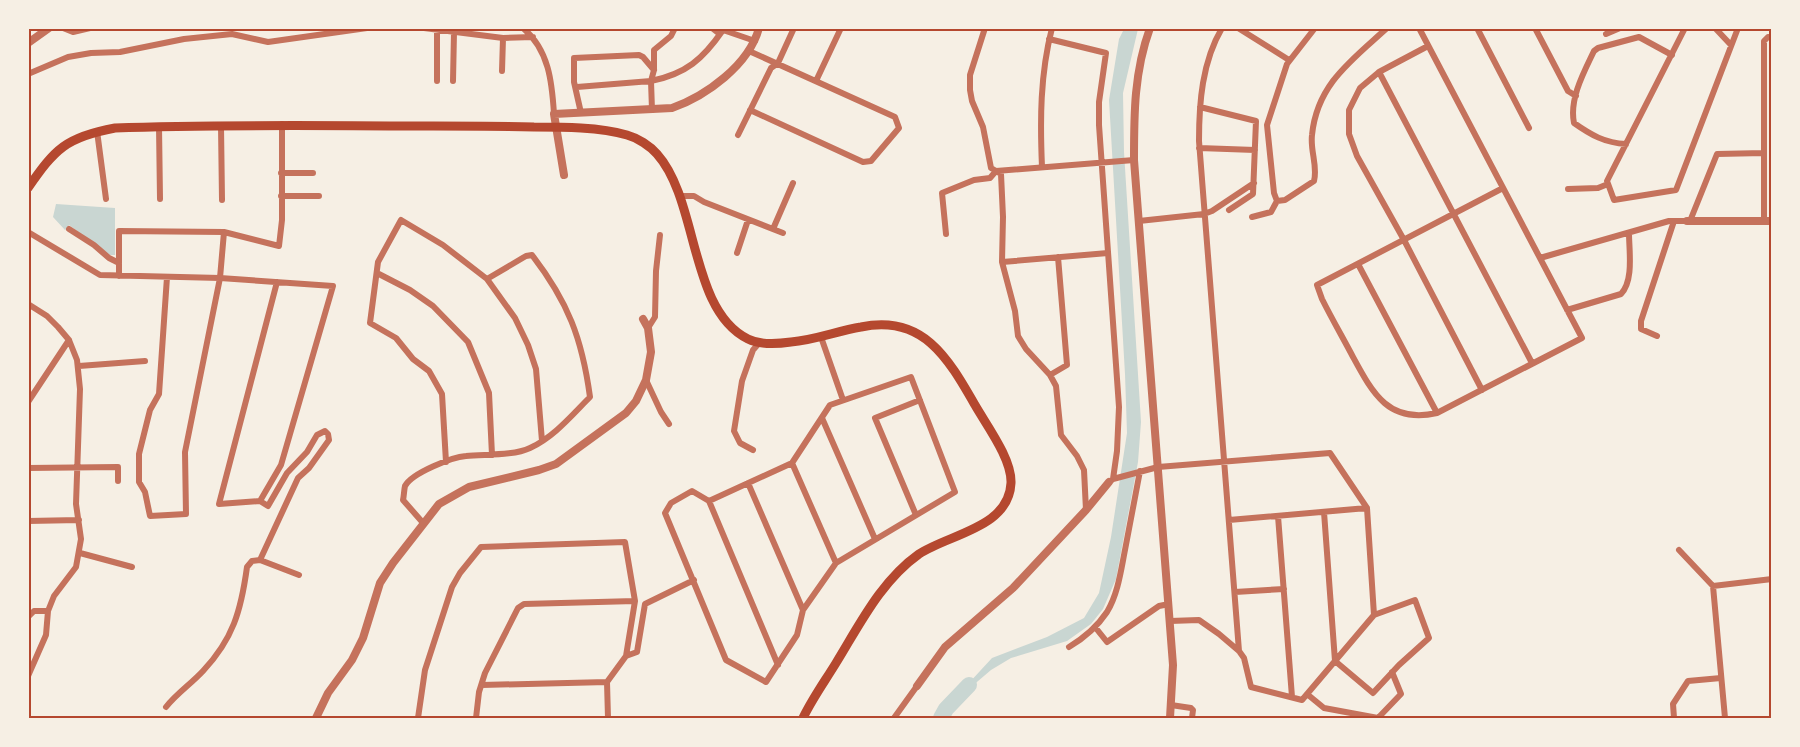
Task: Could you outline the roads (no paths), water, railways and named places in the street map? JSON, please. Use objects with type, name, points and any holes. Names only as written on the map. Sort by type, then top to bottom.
[{"type":"main road","points":[[28,189],[56,151],[74,140],[97,131],[115,128],[282,124],[555,127],[628,135],[642,142],[658,154],[675,184],[710,292],[721,315],[735,330],[749,339],[760,342],[787,343],[864,326],[884,324],[902,326],[919,333],[932,342],[959,376],[1010,471],[1008,497],[1004,505],[992,517],[920,553],[895,574],[878,594],[803,718]]},
{"type":"street","points":[[28,43],[50,28]]},
{"type":"street","points":[[63,28],[73,32],[90,28]]},
{"type":"street","points":[[28,74],[68,57],[120,52],[184,39],[232,34],[268,42],[367,28]]},
{"type":"street","points":[[424,28],[503,38],[533,37]]},
{"type":"street","points":[[523,28],[533,37],[546,61],[564,175]]},
{"type":"street","points":[[652,110],[651,81],[654,70],[654,50],[671,36],[675,28]]},
{"type":"street","points":[[712,28],[717,32],[723,30],[755,41]]},
{"type":"street","points":[[554,114],[672,108],[703,94],[749,51],[759,28]]},
{"type":"street","points":[[738,135],[771,68],[778,63],[794,28]]},
{"type":"street","points":[[816,81],[841,28]]},
{"type":"street","points":[[985,28],[970,75],[970,90],[983,127],[992,168],[1000,174],[1003,217],[1002,262],[1015,311],[1018,336],[1026,349],[1050,375],[1058,395],[1058,416],[1062,435],[1084,470],[1086,510]]},
{"type":"street","points":[[1042,167],[1041,89],[1052,28]]},
{"type":"street","points":[[1150,28],[1136,80],[1130,160],[1139,220],[1169,604],[1173,665],[1170,718]]},
{"type":"street","points":[[1222,28],[1208,62],[1200,107],[1199,148],[1239,651]]},
{"type":"street","points":[[1238,28],[1289,60]]},
{"type":"street","points":[[1252,217],[1271,212],[1277,201],[1274,193],[1267,125],[1289,60],[1315,28]]},
{"type":"street","points":[[1277,201],[1286,200],[1314,181],[1316,172],[1311,139],[1321,99],[1343,67],[1387,28]]},
{"type":"street","points":[[1419,28],[1582,338],[1437,413],[1416,416],[1394,410],[1376,397],[1364,378],[1322,299],[1317,285],[1503,188]]},
{"type":"street","points":[[1478,28],[1529,128]]},
{"type":"street","points":[[1535,28],[1568,91],[1576,96]]},
{"type":"street","points":[[1606,34],[1620,28]]},
{"type":"street","points":[[1685,28],[1607,181],[1614,200],[1676,190],[1738,28]]},
{"type":"street","points":[[1715,28],[1731,45]]},
{"type":"street","points":[[577,87],[651,81],[669,77],[701,59],[723,30]]},
{"type":"street","points":[[437,31],[437,81]]},
{"type":"street","points":[[453,81],[454,32]]},
{"type":"street","points":[[1626,144],[1615,144],[1594,137],[1574,123],[1572,112],[1581,78],[1594,51],[1639,37],[1672,55]]},
{"type":"street","points":[[1540,258],[1674,221],[1768,221],[1764,153],[1764,41],[1772,37]]},
{"type":"street","points":[[502,71],[503,38]]},
{"type":"street","points":[[894,718],[951,641],[993,608],[1113,479],[1119,407],[1099,102],[1106,53],[1049,39]]},
{"type":"street","points":[[1428,46],[1379,72],[1360,88],[1349,110],[1349,134],[1357,156],[1404,240],[1482,390]]},
{"type":"street","points":[[749,51],[895,117],[898,128],[871,161],[863,162],[750,111]]},
{"type":"street","points":[[581,113],[577,87],[574,82],[574,58],[639,55],[654,70]]},
{"type":"street","points":[[1379,72],[1532,363]]},
{"type":"street","points":[[1200,107],[1256,121],[1253,194],[1229,210]]},
{"type":"street","points":[[119,276],[119,231],[224,232],[279,246],[282,124]]},
{"type":"street","points":[[159,126],[160,199]]},
{"type":"street","points":[[221,126],[222,200]]},
{"type":"street","points":[[97,131],[106,199]]},
{"type":"street","points":[[1199,148],[1255,150]]},
{"type":"street","points":[[1689,221],[1717,154],[1764,153]]},
{"type":"street","points":[[946,234],[942,194],[974,180],[990,178],[996,171],[1130,160]]},
{"type":"street","points":[[281,173],[313,173]]},
{"type":"street","points":[[773,229],[793,183]]},
{"type":"street","points":[[1139,220],[1204,214],[1254,183]]},
{"type":"street","points":[[1568,189],[1598,188],[1608,184]]},
{"type":"street","points":[[281,196],[319,196]]},
{"type":"street","points":[[679,196],[694,196],[748,220],[783,232]]},
{"type":"street","points":[[446,462],[442,394],[429,371],[413,359],[396,338],[370,323],[378,262],[401,220],[443,245],[487,279],[515,318],[536,369],[542,441]]},
{"type":"street","points":[[737,253],[748,220]]},
{"type":"street","points":[[1657,336],[1641,329],[1641,321],[1674,221]]},
{"type":"street","points":[[69,229],[109,258],[119,262]]},
{"type":"street","points":[[28,232],[100,275],[220,278],[333,286],[282,465],[260,501]]},
{"type":"street","points":[[168,277],[159,394],[150,410],[139,454],[139,482],[145,492],[150,516],[186,514],[185,452],[220,278],[224,232]]},
{"type":"street","points":[[1567,310],[1621,294],[1625,289],[1628,276],[1629,233]]},
{"type":"street","points":[[648,328],[655,317],[656,271],[660,235]]},
{"type":"street","points":[[1002,262],[1108,253]]},
{"type":"street","points":[[424,524],[403,500],[406,486],[426,469],[464,456],[492,455],[529,449],[567,421],[590,397],[580,343],[561,296],[532,255],[526,256],[487,279]]},
{"type":"street","points":[[1050,375],[1067,365],[1058,257]]},
{"type":"street","points":[[1358,264],[1437,413]]},
{"type":"street","points":[[377,273],[410,290],[433,306],[468,342],[489,393],[492,455]]},
{"type":"street","points":[[260,560],[298,478],[309,468],[329,440],[325,431],[317,435],[306,452],[287,473],[268,506],[260,501],[219,504],[277,282]]},
{"type":"street","points":[[28,304],[46,316],[69,340],[79,366],[80,389],[76,504],[80,553],[76,567],[54,596],[48,611],[45,635],[28,676]]},
{"type":"street","points":[[316,718],[328,693],[352,660],[363,638],[380,583],[439,504],[470,487],[556,464],[626,413],[636,401],[646,380],[651,352],[648,328],[643,319]]},
{"type":"street","points":[[820,337],[843,400]]},
{"type":"street","points":[[28,402],[69,340]]},
{"type":"street","points":[[753,450],[740,443],[734,431],[741,381],[753,350],[760,342]]},
{"type":"street","points":[[79,366],[145,361]]},
{"type":"street","points":[[709,501],[792,463],[830,405],[911,377],[955,492],[836,563],[803,610],[797,636],[778,665],[766,682],[726,660],[665,513],[671,503],[692,491],[709,501],[778,665]]},
{"type":"street","points":[[646,380],[669,424]]},
{"type":"street","points":[[916,515],[875,418],[920,400]]},
{"type":"street","points":[[822,418],[875,539]]},
{"type":"street","points":[[1113,479],[1158,466],[1330,453],[1367,508],[1374,615]]},
{"type":"street","points":[[792,463],[836,563]]},
{"type":"street","points":[[28,468],[118,467],[118,481]]},
{"type":"street","points":[[1069,647],[1084,638],[1108,610],[1118,581],[1139,472]]},
{"type":"street","points":[[748,483],[803,610]]},
{"type":"street","points":[[1229,520],[1367,508]]},
{"type":"street","points":[[1170,621],[1199,620],[1239,651],[1244,658],[1251,687],[1302,700],[1307,694],[1335,661],[1374,615],[1415,600],[1429,638],[1373,693],[1335,661],[1324,512]]},
{"type":"street","points":[[1278,516],[1292,697]]},
{"type":"street","points":[[28,521],[79,520]]},
{"type":"street","points":[[418,718],[425,670],[452,586],[481,547],[625,542],[635,601],[626,656],[607,682],[608,718]]},
{"type":"street","points":[[1679,550],[1713,586],[1725,718]]},
{"type":"street","points":[[80,553],[132,567]]},
{"type":"street","points":[[166,707],[177,693],[201,673],[228,639],[234,628],[247,567],[252,561],[260,560],[299,575]]},
{"type":"street","points":[[1713,586],[1772,579]]},
{"type":"street","points":[[626,656],[637,652],[645,604],[694,580]]},
{"type":"street","points":[[1235,592],[1284,589]]},
{"type":"street","points":[[476,718],[485,673],[521,605],[635,601]]},
{"type":"street","points":[[1095,627],[1107,642],[1159,606],[1169,604]]},
{"type":"street","points":[[28,617],[34,611],[48,611]]},
{"type":"street","points":[[1307,694],[1324,708],[1378,718],[1401,694],[1392,672]]},
{"type":"street","points":[[1668,718],[1674,715],[1673,704],[1688,681],[1721,678]]},
{"type":"street","points":[[482,685],[607,682]]},
{"type":"street","points":[[1172,705],[1191,708],[1192,718]]},
{"type":"waterway","points":[[941,718],[946,709],[969,685]]}]
